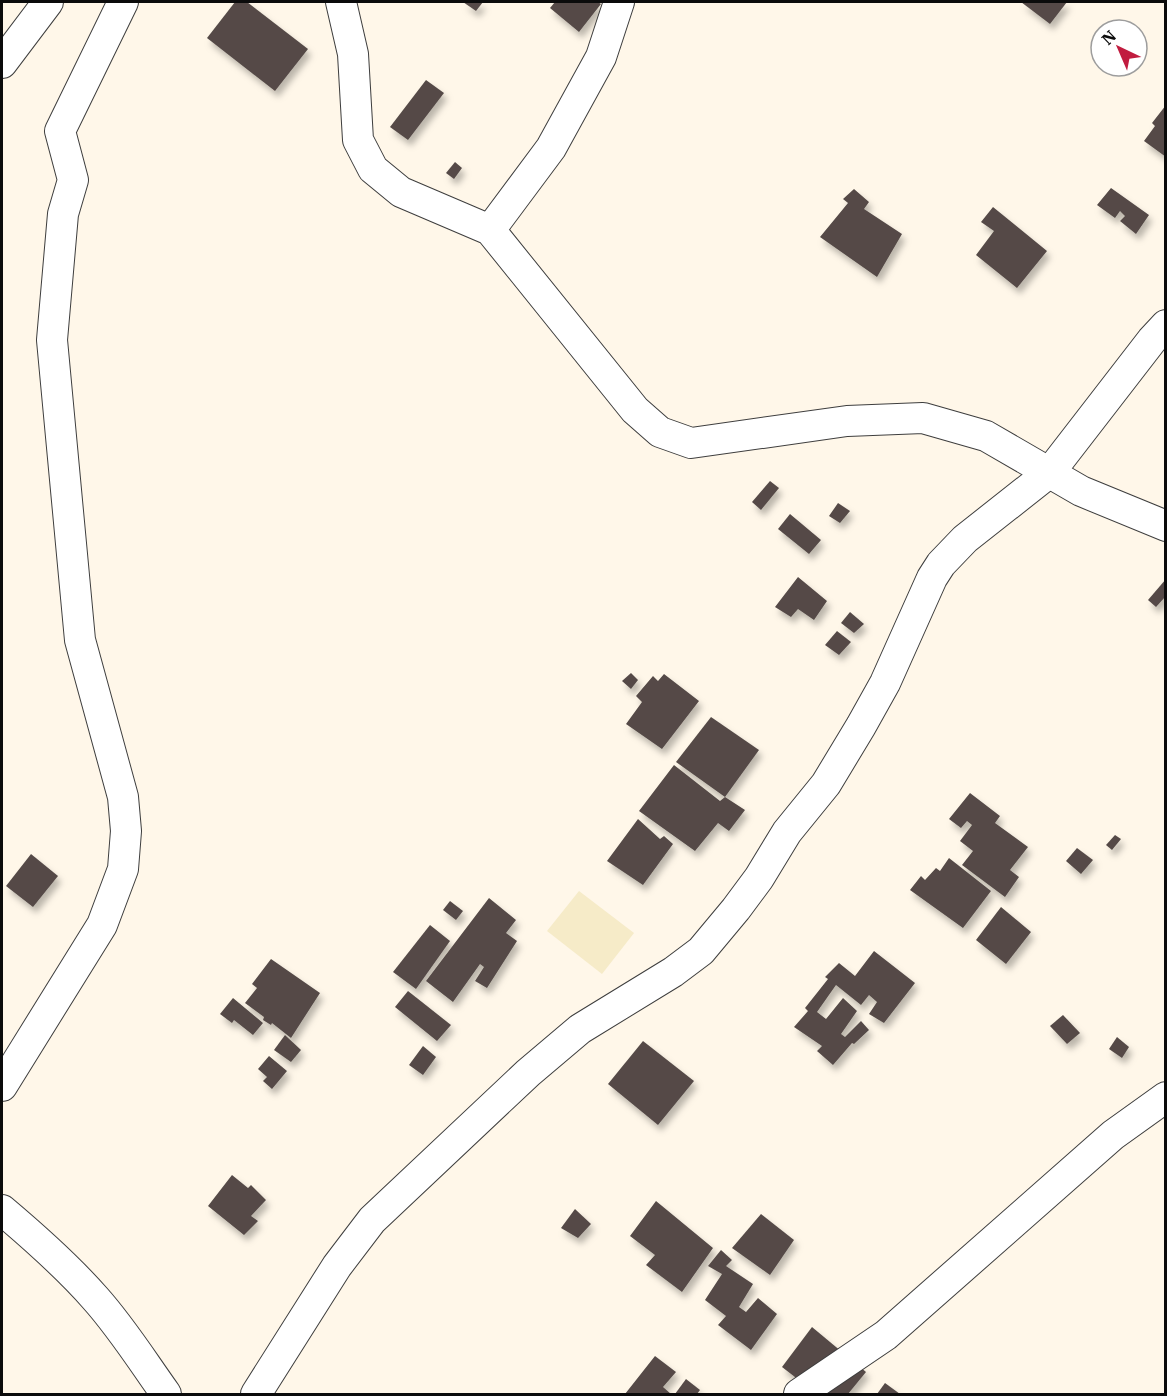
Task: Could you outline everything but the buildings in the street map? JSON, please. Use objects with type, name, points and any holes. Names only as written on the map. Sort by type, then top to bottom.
[{"type":"street","points":[[2,63],[48,2]]},
{"type":"street","points":[[2,1086],[102,925],[123,869],[126,831],[123,797],[80,640],[52,340],[63,214],[73,180],[60,131],[123,2]]},
{"type":"street","points":[[341,2],[352,54],[358,140],[373,169],[401,192],[490,230],[635,410],[660,432],[691,443],[847,421],[923,418],[986,435],[1081,491],[1166,526]]},
{"type":"street","points":[[490,230],[551,148],[601,57],[619,2]]},
{"type":"street","points":[[256,1395],[337,1266],[372,1220],[528,1073],[580,1029],[673,972],[700,951],[736,909],[759,878],[787,832],[826,784],[885,683],[932,578],[941,564],[965,539],[1050,472],[1166,325]]},
{"type":"street","points":[[800,1395],[886,1335],[1113,1135],[1161,1098],[1166,1097]]},
{"type":"street","points":[[2,1210],[48,1251],[95,1298],[123,1332],[166,1395]]},
{"type":"shaded area","points":[[579,891],[634,933],[602,974],[547,931]]}]
